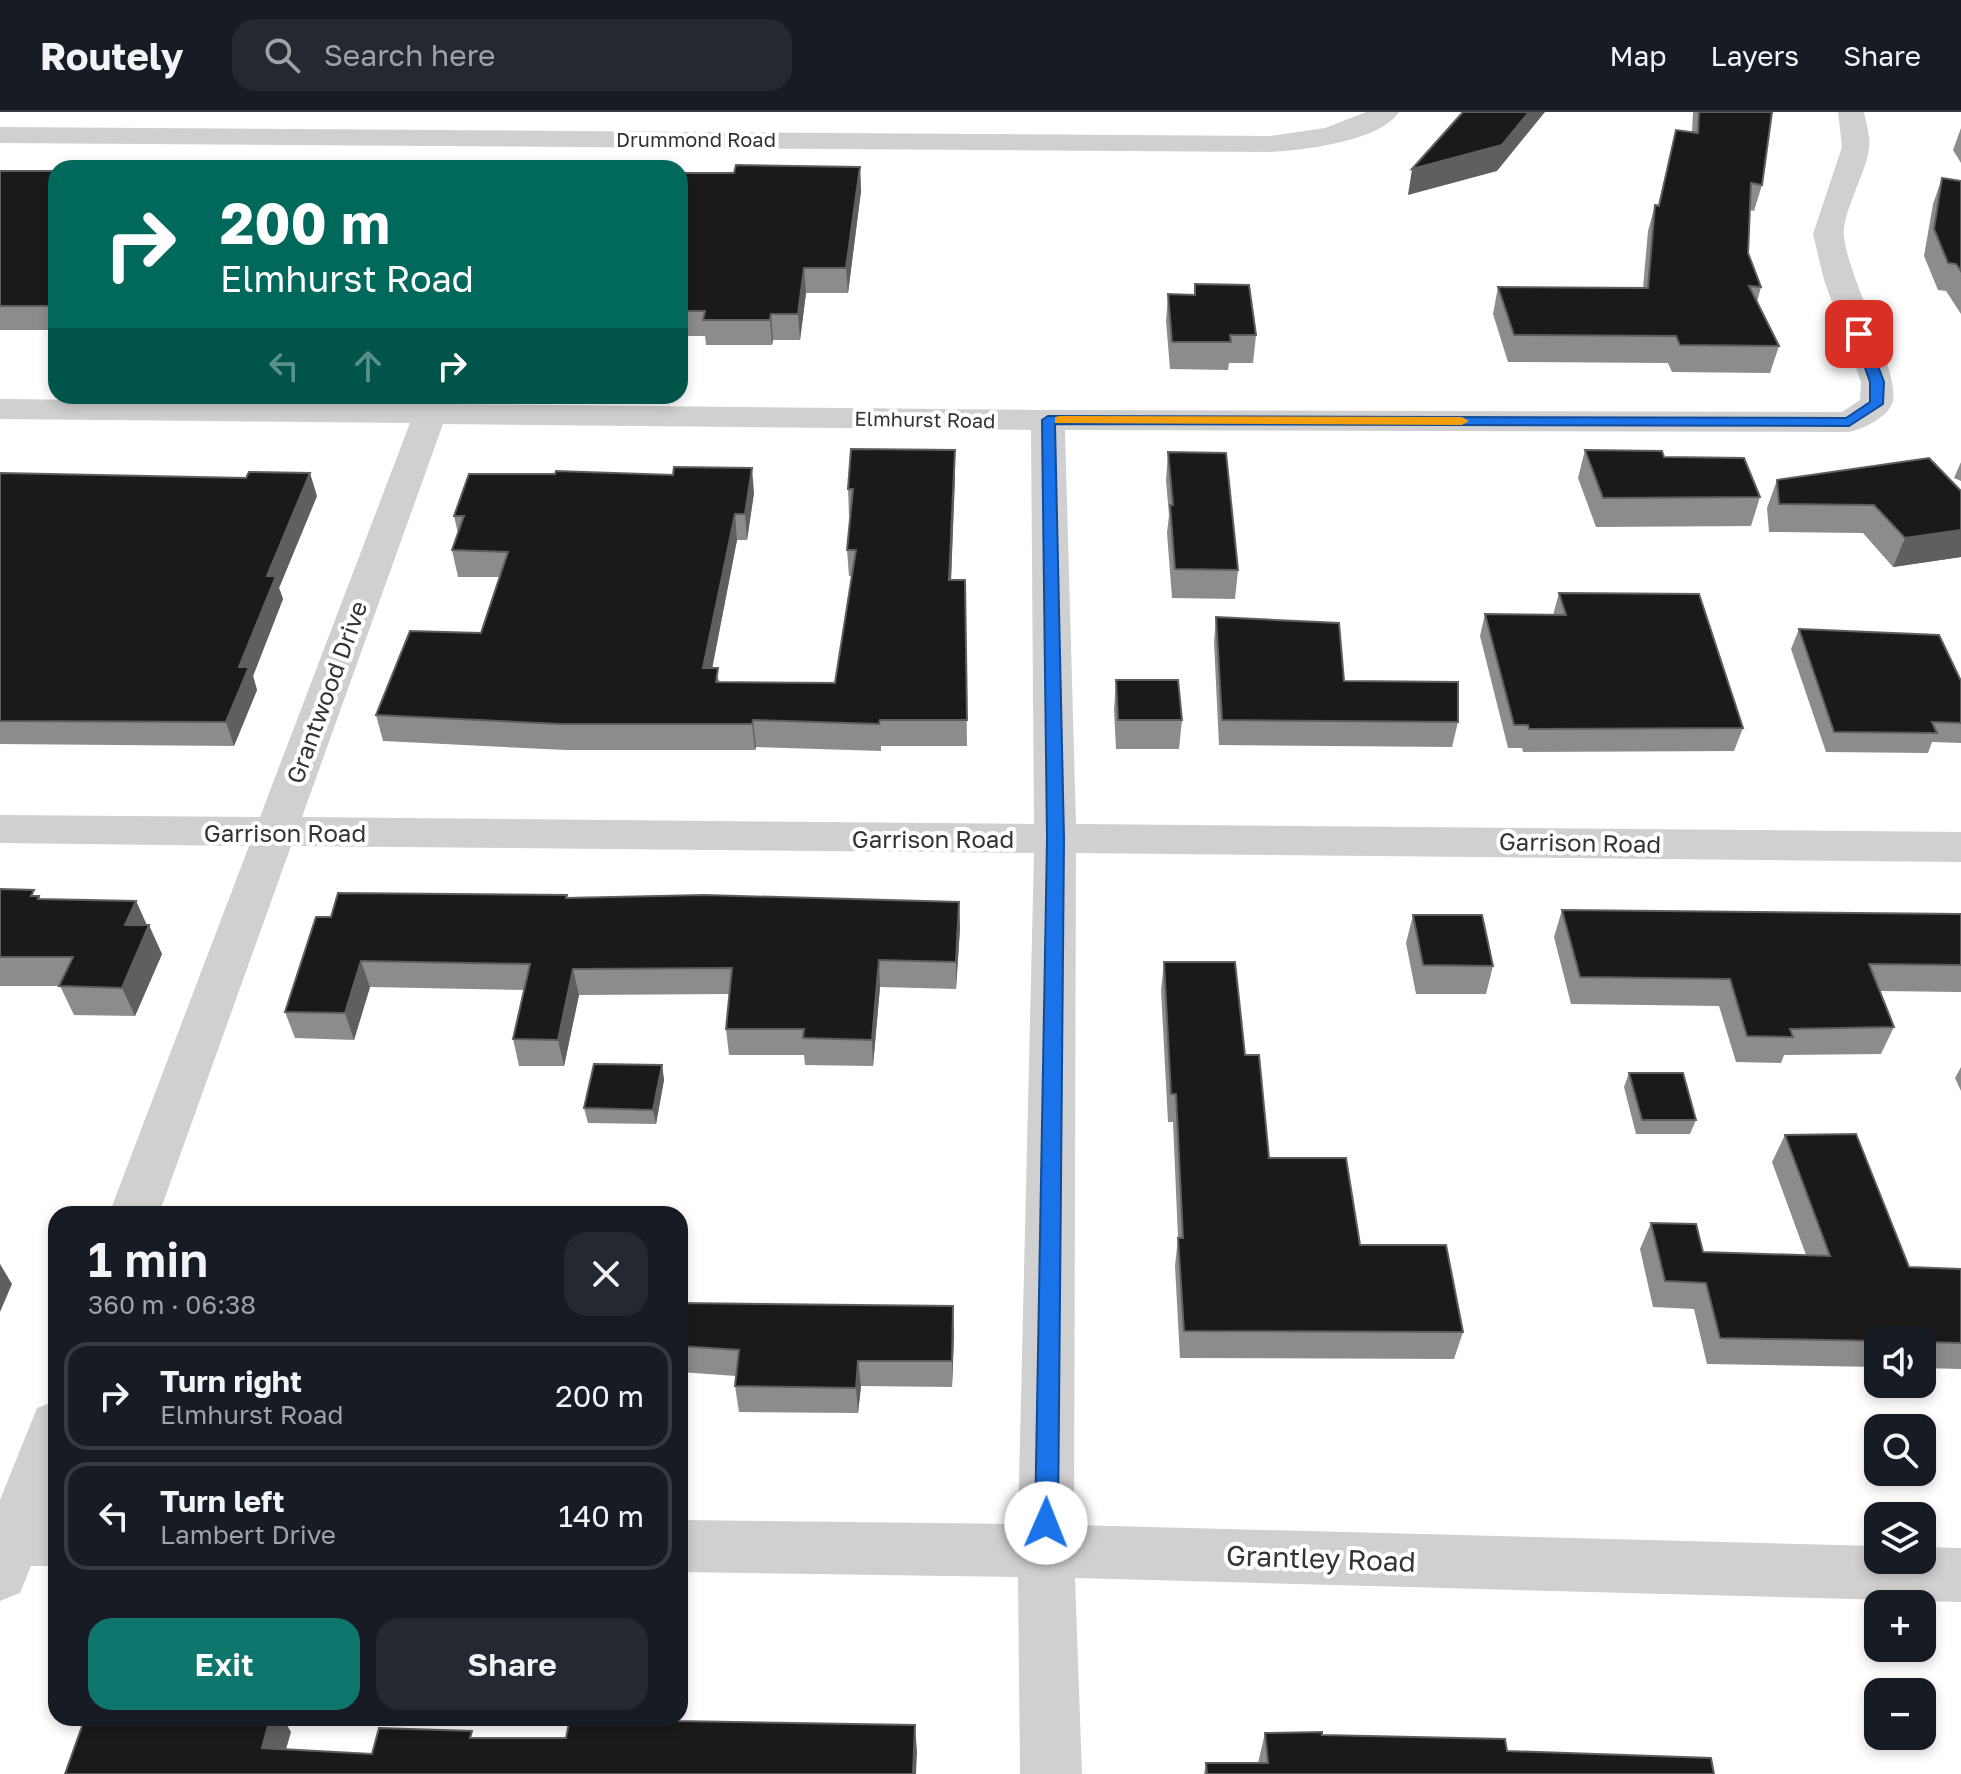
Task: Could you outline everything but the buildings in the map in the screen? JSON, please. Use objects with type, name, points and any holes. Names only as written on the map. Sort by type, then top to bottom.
[{"type":"street","points":[[523,160],[540,112]]},
{"type":"street","points":[[968,140],[969,112]]},
{"type":"street","name":"Drummond Road","points":[[0,135],[1287,143],[1330,137],[1361,127],[1386,112]]},
{"type":"street","name":"Elmhurst Road","points":[[0,409],[434,405],[1048,420],[1849,422],[1876,404],[1877,382],[1839,280],[1828,234],[1856,147],[1851,112]]},
{"type":"street","name":"Grantwood Drive","points":[[137,1206],[434,405]]},
{"type":"street","points":[[1048,420],[1055,839],[1046,1550],[1051,1774]]},
{"type":"street","name":"Garrison Road","points":[[0,829],[1961,847]]},
{"type":"street","points":[[17,1548],[48,1450]]},
{"type":"street","name":"Grantley Road","points":[[688,1546],[1046,1550],[1961,1575]]},
{"type":"slow traffic","points":[[1060,420],[1462,421]]},
{"type":"route","points":[[1046,1523],[1055,839],[1048,420],[1849,422],[1876,404],[1877,382],[1859,334]]}]
